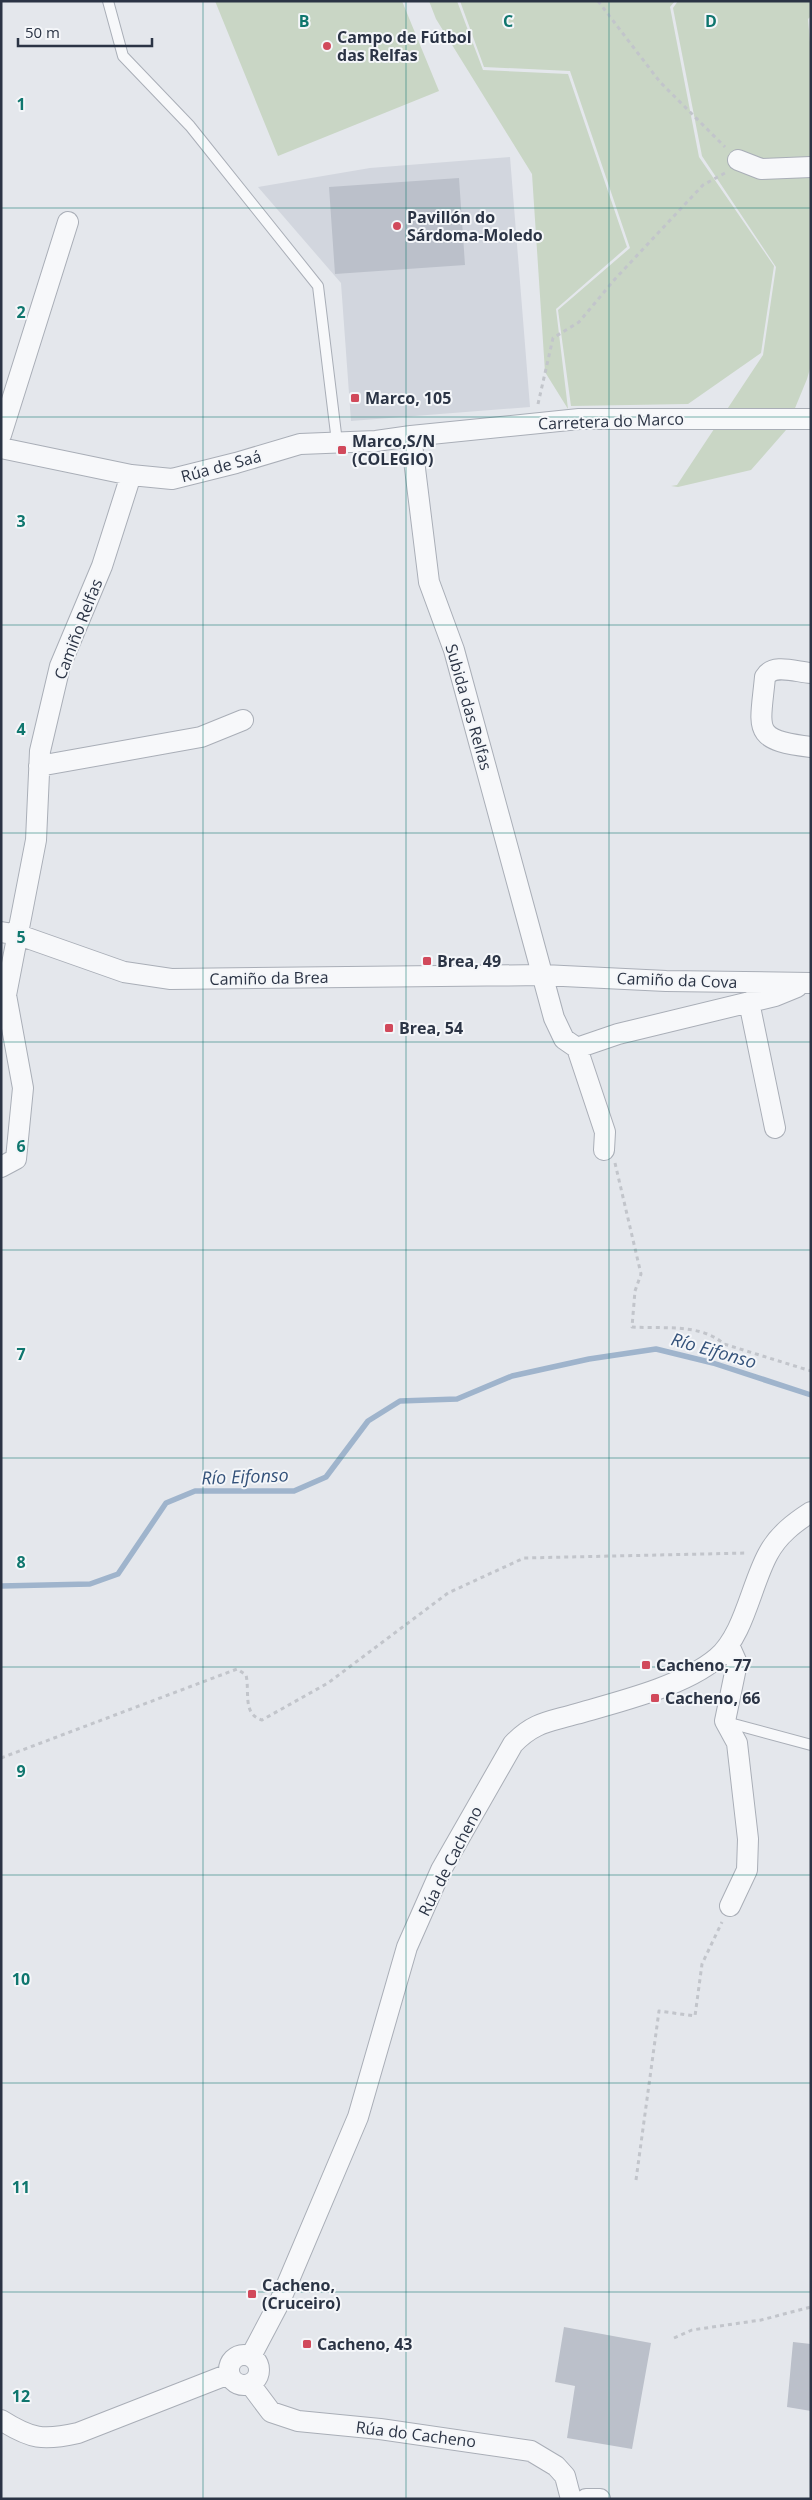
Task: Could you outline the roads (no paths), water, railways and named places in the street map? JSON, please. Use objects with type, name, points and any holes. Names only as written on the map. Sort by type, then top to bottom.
[{"type":"street","points":[[733,167],[761,169],[811,167]]},
{"type":"street","points":[[1,435],[68,222]]},
{"type":"street","name":"Carretera do Marco","points":[[411,436],[579,419],[811,418]]},
{"type":"street","name":"Rúa de Saá","points":[[1,448],[132,474],[172,478],[236,463],[300,444],[376,442],[411,436]]},
{"type":"street","name":"Subida das Relfas","points":[[411,436],[429,582],[454,650],[554,1018],[564,1039],[578,1048]]},
{"type":"street","name":"Camiño Relfas","points":[[1,1167],[16,1159],[23,1088],[6,995],[10,934],[36,840],[40,751],[60,666],[102,566],[132,474]]},
{"type":"street","points":[[811,673],[776,669],[768,672],[764,677],[761,726],[766,735],[777,742],[811,747]]},
{"type":"street","points":[[39,766],[201,737],[243,720]]},
{"type":"street","name":"Camiño da Brea","points":[[10,934],[124,972],[171,979],[543,975]]},
{"type":"street","name":"Camiño da Cova","points":[[543,975],[666,981],[809,984]]},
{"type":"street","points":[[604,1150],[606,1132],[578,1048],[618,1034],[775,996],[809,984]]},
{"type":"street","points":[[749,1002],[775,1128]]},
{"type":"street","name":"Rúa de Cacheno","points":[[251,2356],[280,2301],[358,2117],[407,1947],[441,1870],[513,1744],[526,1731],[540,1723],[576,1715],[670,1684],[698,1671],[718,1658],[729,1645],[768,1553],[788,1528],[811,1512]]},
{"type":"street","points":[[729,1645],[737,1663],[725,1721],[737,1743],[748,1839],[747,1870],[730,1906]]},
{"type":"street","points":[[243,2354],[251,2356],[258,2362],[260,2370],[257,2379],[250,2384],[242,2385],[234,2381],[229,2374],[230,2365],[235,2358],[243,2354]]},
{"type":"street","points":[[1,2420],[24,2434],[41,2439],[58,2438],[78,2433],[229,2374]]},
{"type":"street","name":"Rúa do Cacheno","points":[[250,2384],[270,2412],[298,2421],[380,2429],[531,2451],[556,2466],[565,2476],[571,2499]]},
{"type":"street","points":[[586,2499],[600,2499]]},
{"type":"lane","points":[[108,1],[124,56],[190,126],[318,286],[336,442]]},
{"type":"lane","points":[[725,1721],[811,1745]]},
{"type":"waterway","name":"Río Eifonso","points":[[1,1586],[90,1584],[118,1574],[166,1503],[195,1491],[294,1491],[326,1477],[368,1421],[400,1401],[457,1399],[512,1376],[589,1359],[656,1349],[713,1363],[811,1395]]},
{"type":"place","name":"Campo de Fútbol das Relfas","points":[[327,46]]},
{"type":"place","name":"Pavillón do Sárdoma-Moledo","points":[[397,226]]},
{"type":"place","name":"Marco, 105","points":[[355,398]]},
{"type":"place","name":"Marco,S/N (COLEGIO)","points":[[342,450]]},
{"type":"place","name":"Brea, 49","points":[[427,961]]},
{"type":"place","name":"Brea, 54","points":[[389,1028]]},
{"type":"place","name":"Cacheno, 77","points":[[646,1665]]},
{"type":"place","name":"Cacheno, 66","points":[[655,1698]]},
{"type":"place","name":"Cacheno, (Cruceiro)","points":[[252,2294]]},
{"type":"place","name":"Cacheno, 43","points":[[307,2344]]}]
